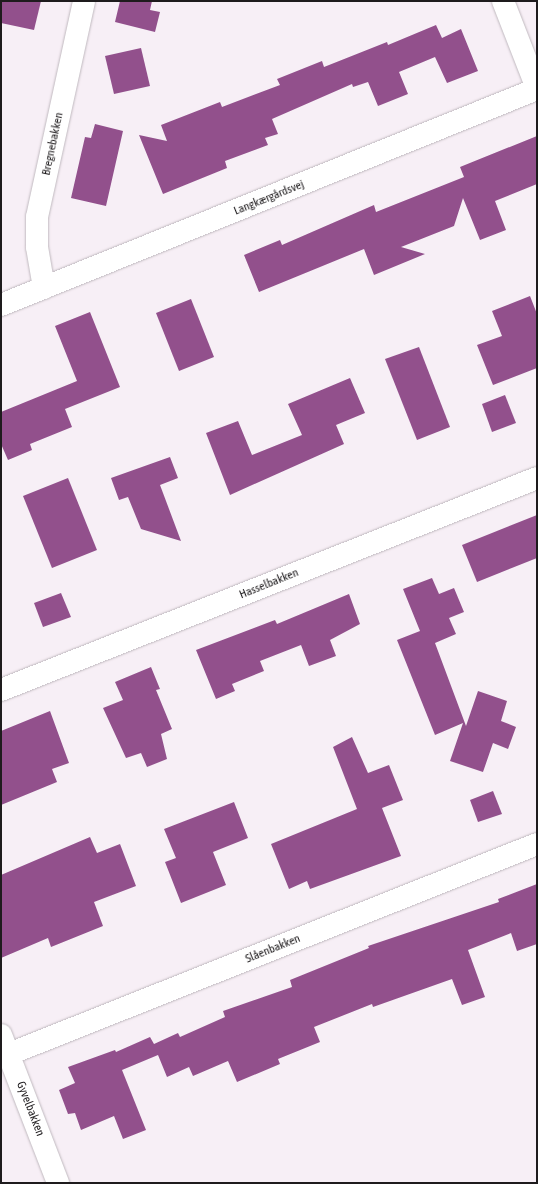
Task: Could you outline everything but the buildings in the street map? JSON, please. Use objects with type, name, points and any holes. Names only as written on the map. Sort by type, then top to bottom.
[{"type":"street","name":"Bregnebakken","points":[[44,288],[37,247],[37,217],[84,1]]},
{"type":"street","points":[[503,1],[537,88]]},
{"type":"street","name":"Langkærgårdsvej","points":[[1,306],[537,88]]},
{"type":"street","name":"Hasselbakken","points":[[1,690],[537,478]]},
{"type":"street","name":"Slåenbakken","points":[[5,1044],[537,844]]},
{"type":"street","name":"Gyvelbakken","points":[[5,1044],[58,1183]]}]
